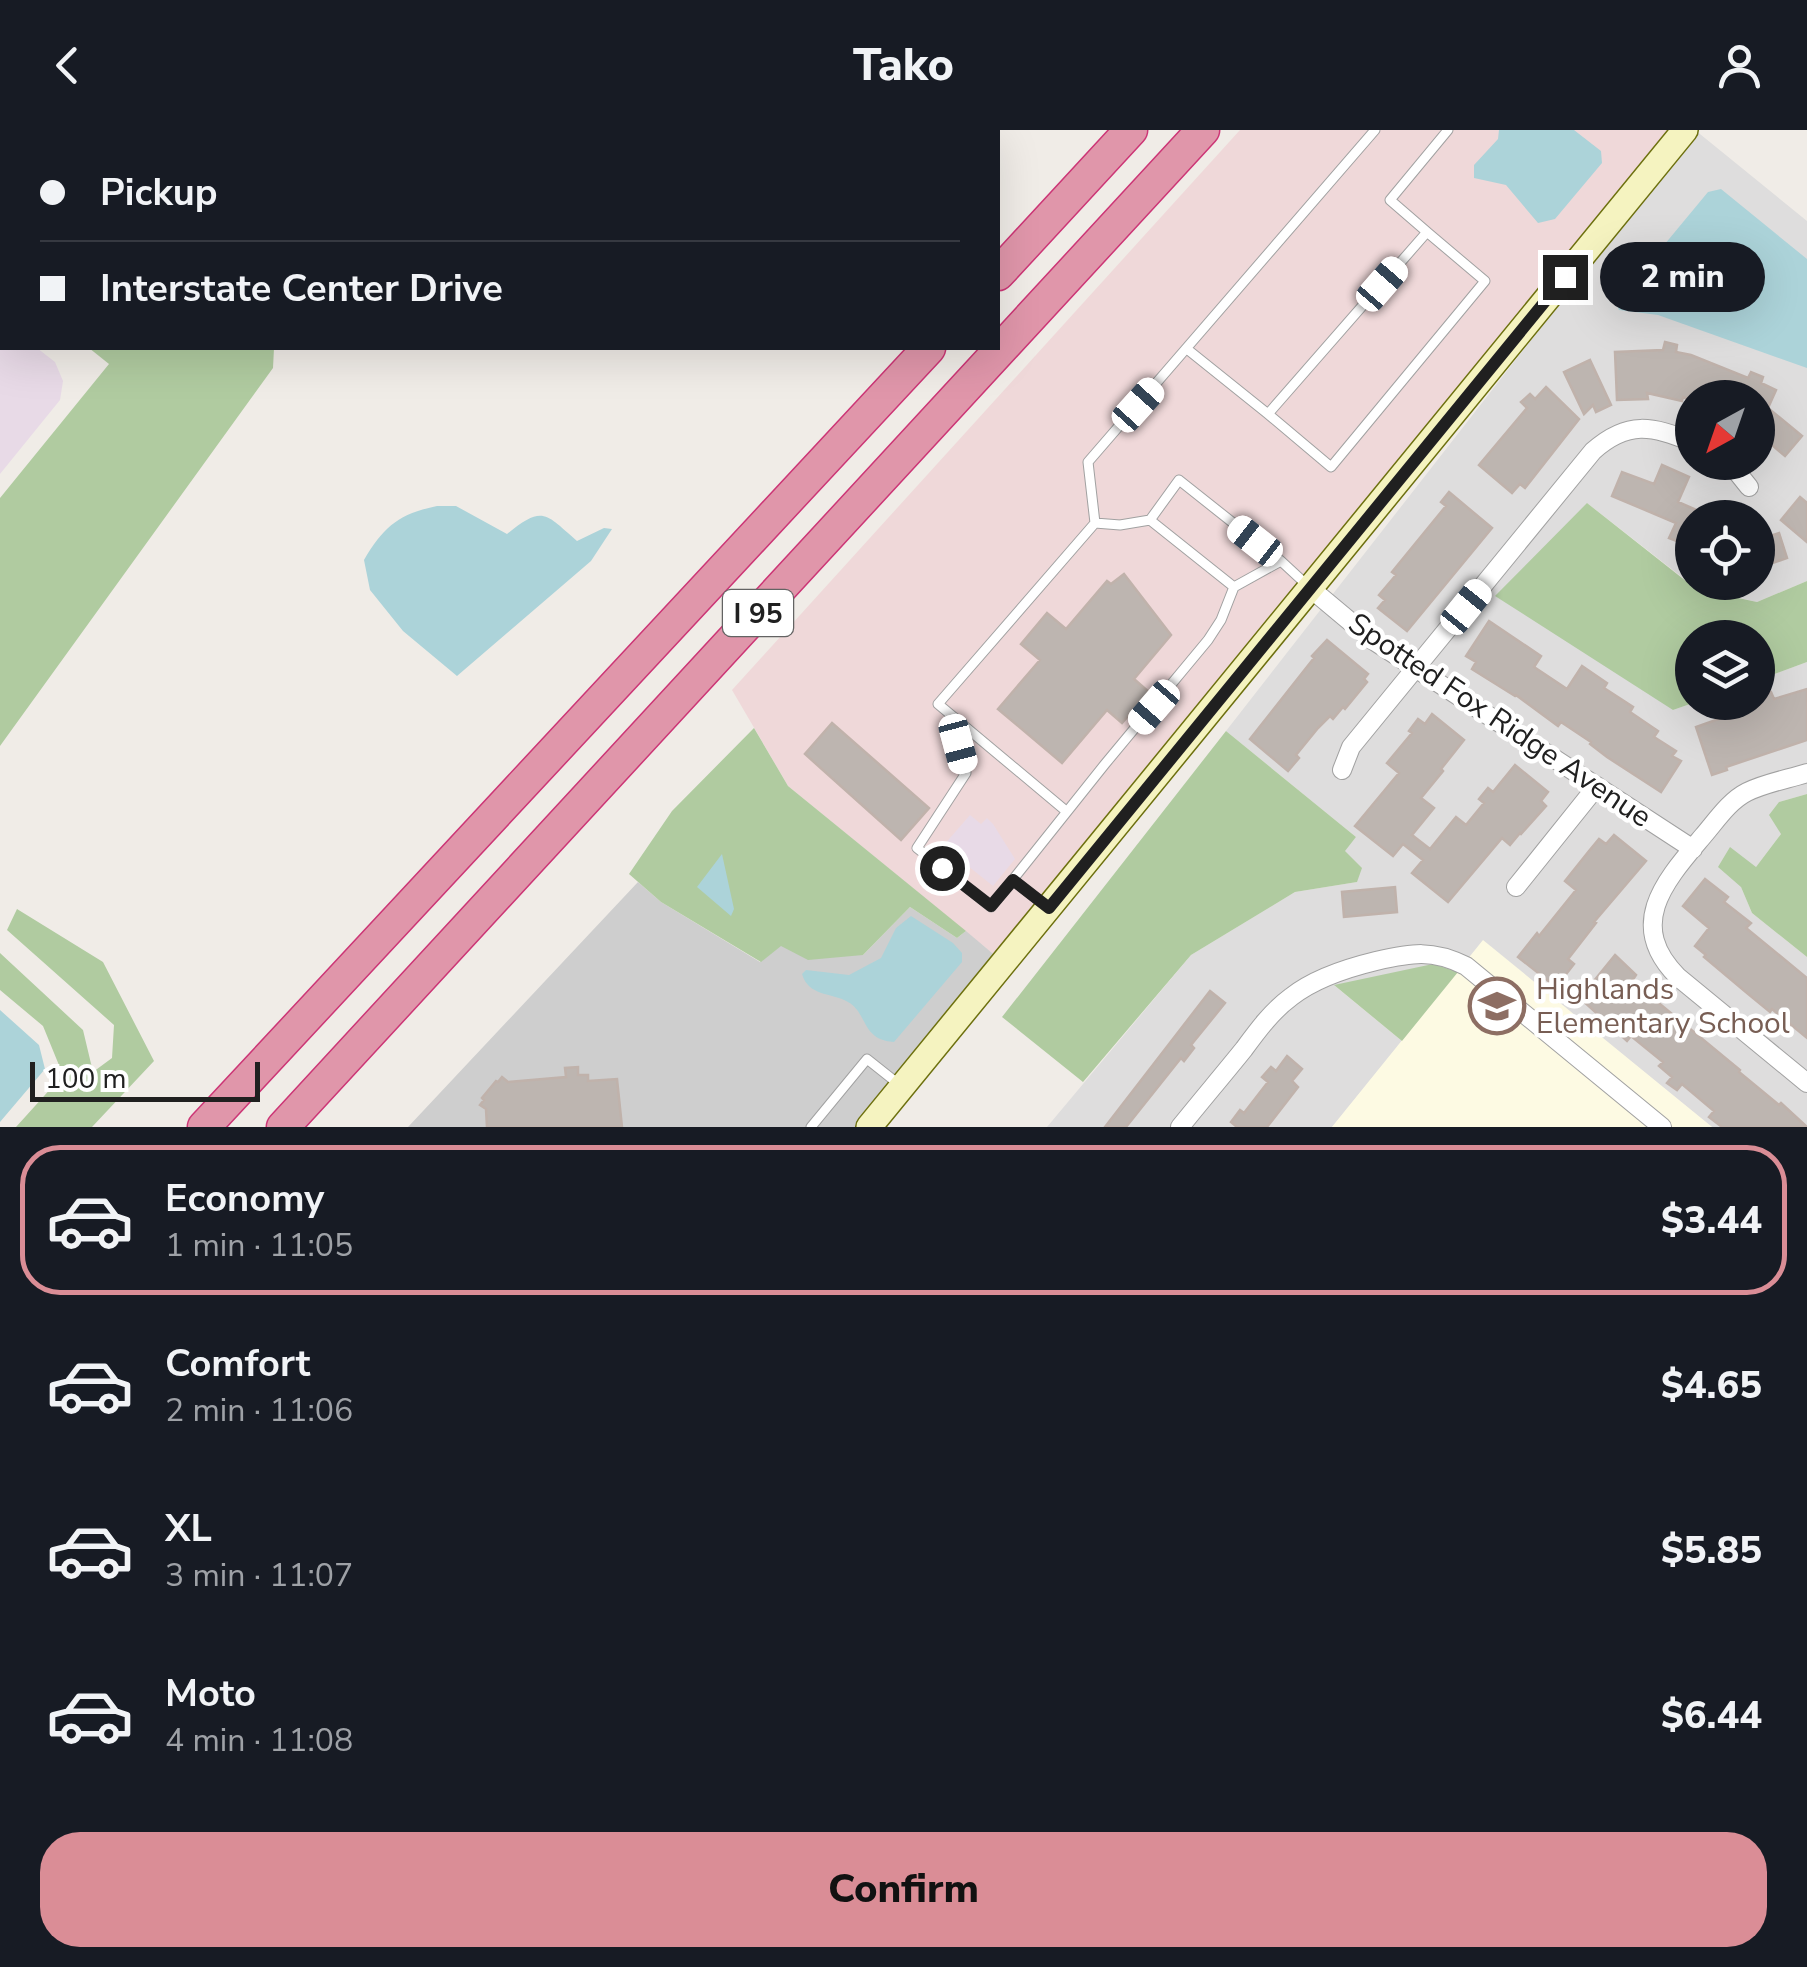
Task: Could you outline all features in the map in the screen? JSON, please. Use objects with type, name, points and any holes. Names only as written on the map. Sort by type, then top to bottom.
[{"type":"highway","points":[[1000,272],[1131,130]]},
{"type":"highway","name":"I 95","points":[[283,1127],[1203,130]]},
{"type":"highway","name":"I 95","points":[[204,1127],[927,350]]},
{"type":"street","points":[[869,1127],[1685,130]]},
{"type":"street","points":[[1342,770],[1352,747],[1593,452],[1608,438],[1625,430],[1644,428],[1675,435]]},
{"type":"street","points":[[1743,480],[1748,487]]},
{"type":"street","name":"Spotted Fox Ridge Avenue","points":[[1310,588],[1371,639],[1693,849]]},
{"type":"street","points":[[1807,773],[1748,792],[1732,802],[1666,882],[1657,898],[1652,929],[1664,962],[1678,977],[1807,1083]]},
{"type":"street","points":[[1516,887],[1597,786]]},
{"type":"street","points":[[1180,1127],[1271,1015],[1292,996],[1336,974],[1408,954],[1428,953],[1466,966],[1662,1127]]},
{"type":"lane","points":[[1066,812],[938,704],[1095,523],[1088,462],[1375,130]]},
{"type":"lane","points":[[1188,349],[1331,466],[1484,281],[1390,200],[1448,130]]},
{"type":"lane","points":[[1268,414],[1427,232]]},
{"type":"lane","points":[[1095,523],[1120,526],[1150,520],[1179,480],[1310,588]]},
{"type":"lane","points":[[1150,520],[1234,587]]},
{"type":"lane","points":[[950,715],[966,772],[917,848],[991,906],[1208,640],[1234,587],[1281,561]]},
{"type":"lane","points":[[1013,880],[1049,908]]},
{"type":"lane","points":[[811,1127],[867,1058],[902,1087]]},
{"type":"shaded area","points":[[1240,130],[1673,130],[998,958],[788,786],[732,690]]},
{"type":"shaded area","points":[[1695,130],[1807,221],[1807,581],[1775,594],[1775,500],[1675,500],[1675,572],[1587,503],[1675,709],[1675,720],[1775,720],[1775,674],[1807,662],[1807,794],[1779,802],[1781,834],[1741,887],[1752,913],[1807,957],[1807,1127],[1712,1127],[1483,941],[1458,972],[1335,986],[1402,1041],[1332,1127],[1047,1127],[1191,955],[1295,892],[1357,882],[1344,851],[1356,837],[1226,731]]},
{"type":"shaded area","points":[[0,350],[40,350],[55,362],[63,381],[60,400],[0,474]]},
{"type":"shaded area","points":[[970,815],[981,824],[987,818],[1015,859],[993,886],[943,846]]},
{"type":"shaded area","points":[[638,882],[661,902],[760,962],[781,945],[863,955],[910,907],[957,938],[966,931],[998,958],[860,1127],[408,1127]]},
{"type":"shaded area","name":"Highlands Elementary School","points":[[1483,940],[1712,1127],[1332,1127]]},
{"type":"green space","points":[[92,350],[274,350],[273,368],[0,746],[0,498],[109,364]]},
{"type":"green space","points":[[1587,503],[1675,572],[1675,600],[1775,600],[1775,594],[1807,581],[1807,662],[1775,674],[1775,620],[1675,620],[1673,710],[1495,596]]},
{"type":"green space","points":[[754,728],[788,786],[966,931],[957,938],[910,907],[863,955],[808,960],[781,946],[761,962],[661,902],[629,874],[672,811]]},
{"type":"green space","points":[[1226,731],[1356,837],[1345,851],[1362,868],[1357,882],[1295,892],[1191,955],[1083,1082],[1002,1017]]},
{"type":"green space","points":[[1807,794],[1807,957],[1752,913],[1741,887],[1718,867],[1730,847],[1756,867],[1781,834],[1769,815],[1779,802]]},
{"type":"green space","points":[[17,909],[103,962],[154,1061],[92,1127],[16,1127],[63,1075],[43,1026],[0,990],[0,953],[83,1030],[93,1072],[112,1058],[114,1025],[7,930]]},
{"type":"green space","points":[[1433,964],[1458,972],[1402,1041],[1334,985]]},
{"type":"water","points":[[1499,130],[1574,130],[1601,151],[1602,163],[1555,219],[1538,223],[1506,185],[1474,178],[1474,165],[1498,139]]},
{"type":"water","points":[[1721,189],[1807,259],[1807,368],[1658,315],[1619,310],[1616,303],[1708,192]]},
{"type":"water","points":[[437,506],[456,506],[507,534],[537,516],[550,519],[577,541],[604,528],[612,529],[591,561],[457,676],[403,631],[370,590],[364,560],[394,523]]},
{"type":"water","points":[[722,854],[734,909],[731,916],[697,887]]},
{"type":"water","points":[[911,916],[953,943],[962,953],[962,962],[894,1042],[876,1036],[854,1007],[810,987],[802,974],[806,970],[849,975],[881,958],[896,928]]},
{"type":"water","points":[[0,1010],[39,1045],[45,1069],[0,1122]]},
{"type":"building","points":[[1665,342],[1677,345],[1676,352],[1748,378],[1751,372],[1763,377],[1762,380],[1675,380],[1675,399],[1647,393],[1648,399],[1617,400],[1615,352],[1663,350]]},
{"type":"building","points":[[1590,360],[1611,405],[1596,412],[1593,405],[1584,414],[1564,372]]},
{"type":"building","points":[[1546,387],[1579,419],[1525,488],[1520,484],[1512,493],[1479,465],[1527,408],[1521,402],[1530,394],[1535,399]]},
{"type":"building","points":[[1775,414],[1802,436],[1785,456],[1775,447]]},
{"type":"building","points":[[1662,465],[1675,471],[1675,480],[1688,480],[1679,500],[1675,500],[1675,523],[1612,496],[1622,472],[1654,484]]},
{"type":"building","points":[[1449,492],[1492,528],[1407,631],[1378,608],[1385,600],[1379,595],[1396,575],[1392,572],[1446,506],[1441,502]]},
{"type":"building","points":[[1800,497],[1807,503],[1807,542],[1781,520]]},
{"type":"building","points":[[1779,533],[1787,558],[1775,562],[1775,534]]},
{"type":"building","points":[[1124,574],[1171,635],[1134,679],[1149,692],[1122,723],[1107,710],[1062,763],[998,709],[1040,660],[1021,644],[1047,613],[1066,629],[1107,581],[1111,584]]},
{"type":"building","points":[[1489,621],[1541,656],[1534,667],[1567,689],[1582,666],[1607,683],[1604,688],[1633,707],[1630,712],[1658,731],[1654,737],[1676,751],[1672,756],[1681,761],[1661,792],[1561,722],[1558,726],[1472,669],[1476,662],[1466,656]]},
{"type":"building","points":[[1327,640],[1368,674],[1364,679],[1367,682],[1345,709],[1318,728],[1288,771],[1250,739]]},
{"type":"building","points":[[1807,689],[1807,740],[1712,775],[1696,727],[1716,720],[1775,720],[1775,699]]},
{"type":"building","points":[[1432,714],[1464,740],[1421,798],[1434,808],[1412,835],[1430,849],[1456,817],[1466,825],[1484,803],[1479,799],[1488,788],[1493,792],[1515,765],[1548,792],[1541,801],[1546,806],[1521,834],[1510,845],[1502,838],[1448,902],[1412,873],[1423,860],[1403,844],[1393,856],[1355,826],[1399,773],[1387,763],[1412,733],[1409,731],[1418,719],[1425,724]]},
{"type":"building","points":[[832,723],[929,808],[901,840],[805,754]]},
{"type":"building","points":[[1614,835],[1646,861],[1594,922],[1568,959],[1574,964],[1556,987],[1518,957],[1576,890],[1565,881],[1599,839],[1606,844]]},
{"type":"building","points":[[1705,879],[1728,897],[1724,902],[1751,923],[1746,928],[1807,978],[1807,1038],[1772,1009],[1770,1012],[1695,946],[1709,928],[1683,906]]},
{"type":"building","points":[[1395,887],[1397,912],[1344,917],[1342,892]]},
{"type":"building","points":[[1615,955],[1636,975],[1632,981],[1807,1127],[1722,1127],[1709,1117],[1714,1111],[1682,1084],[1677,1090],[1667,1083],[1672,1077],[1659,1066],[1663,1062],[1631,1036],[1627,1041],[1580,998]]},
{"type":"building","points":[[1210,991],[1225,1003],[1191,1045],[1194,1048],[1184,1061],[1181,1058],[1126,1127],[1105,1127]]},
{"type":"building","points":[[1287,1056],[1302,1069],[1292,1081],[1298,1087],[1267,1127],[1237,1127],[1231,1122],[1240,1110],[1244,1113],[1268,1082],[1262,1077],[1271,1067],[1276,1071]]},
{"type":"building","points":[[578,1067],[578,1075],[588,1075],[588,1081],[617,1079],[622,1127],[487,1127],[486,1109],[480,1105],[482,1098],[502,1077],[508,1082],[566,1077],[565,1068]]},
{"type":"place","name":"Highlands Elementary School","points":[[1497,1006]]},
{"type":"route","points":[[942,868],[991,906],[1013,880],[1049,908],[1565,277]]}]
